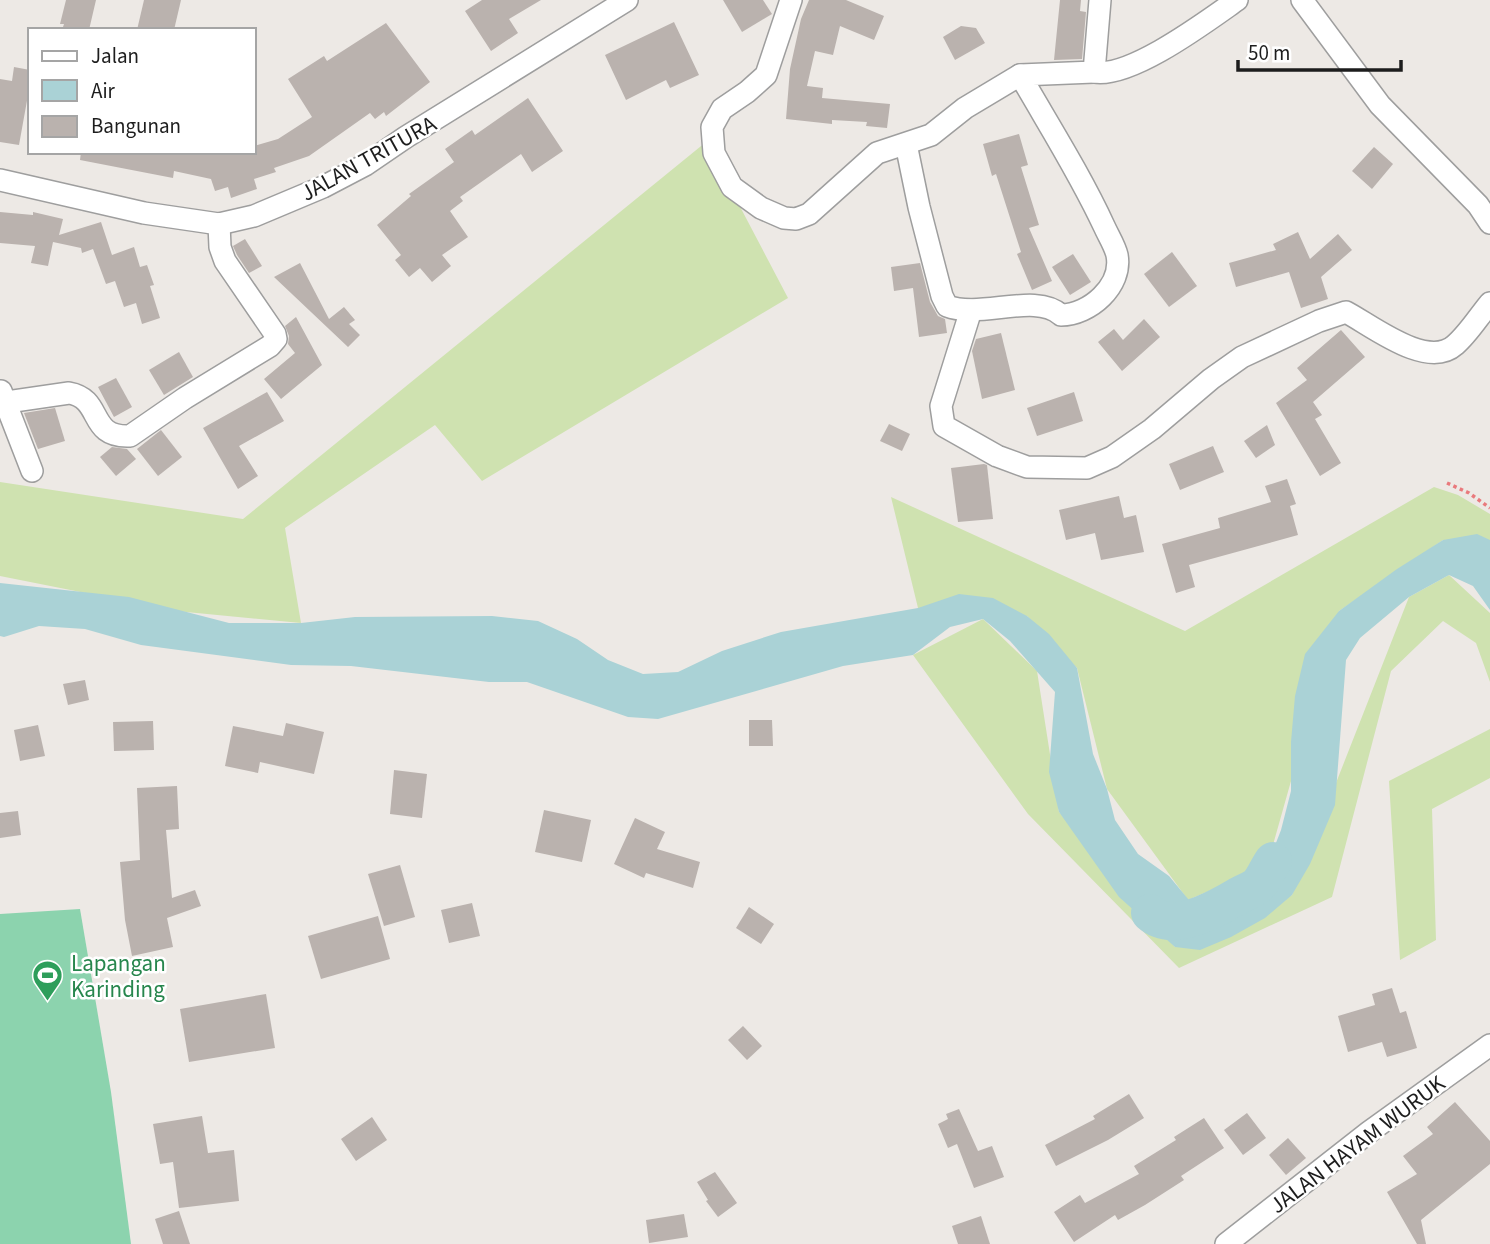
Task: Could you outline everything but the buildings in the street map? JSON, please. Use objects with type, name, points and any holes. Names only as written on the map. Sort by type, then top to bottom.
[{"type":"street","name":"JALAN TRITURA","points":[[0,180],[144,213],[219,225],[275,208],[365,165],[627,0]]},
{"type":"street","points":[[791,0],[766,75],[722,109],[712,127],[714,153],[732,187],[761,208],[784,218],[796,219],[809,214],[827,200],[877,153],[931,135],[965,108],[1020,75],[1094,72],[1105,74],[1145,58],[1195,29],[1237,0]]},
{"type":"street","points":[[1094,72],[1100,0]]},
{"type":"street","points":[[1301,0],[1380,106],[1478,205],[1490,223]]},
{"type":"street","points":[[906,144],[919,207],[947,306],[956,310],[971,310],[1033,305],[1054,308],[1061,315],[1072,315],[1102,298],[1114,280],[1118,257],[1096,208],[1020,75]]},
{"type":"street","points":[[32,471],[3,396],[69,393],[79,395],[86,399],[106,432],[121,437],[130,436],[184,398],[270,346],[276,339],[225,261],[220,247],[219,225]]},
{"type":"street","points":[[971,310],[941,406],[944,426],[997,456],[1027,467],[1087,468],[1112,457],[1152,429],[1211,379],[1242,357],[1319,321],[1346,312],[1398,343],[1426,351],[1443,352],[1454,346],[1490,303]]},
{"type":"street","name":"JALAN HAYAM WURUK","points":[[1226,1244],[1369,1132],[1490,1045]]},
{"type":"path","points":[[1447,483],[1490,508]]},
{"type":"green space","points":[[706,142],[788,298],[482,481],[435,425],[285,528],[301,623],[176,611],[0,576],[0,482],[243,519]]},
{"type":"green space","points":[[1434,487],[1458,495],[1490,514],[1490,565],[1443,540],[1339,611],[1267,866],[1188,900],[1107,789],[1077,668],[1027,616],[918,608],[891,497],[1185,631]]},
{"type":"green space","points":[[1449,575],[1490,613],[1490,682],[1476,643],[1443,621],[1391,671],[1332,897],[1179,968],[1028,814],[913,655],[983,619],[1037,671],[1059,812],[1175,947],[1292,895],[1409,597]]},
{"type":"green space","points":[[1490,729],[1490,778],[1432,809],[1436,940],[1400,960],[1389,781]]},
{"type":"green space","name":"Lapangan Karinding","points":[[80,909],[111,1092],[131,1244],[0,1244],[0,914]]},
{"type":"water","points":[[1477,534],[1490,540],[1490,610],[1473,586],[1449,575],[1409,597],[1360,638],[1346,660],[1335,805],[1310,864],[1292,895],[1265,918],[1200,950],[1175,947],[1119,897],[1059,812],[1049,772],[1055,692],[1010,641],[983,619],[950,627],[913,655],[843,666],[658,719],[628,717],[527,682],[489,682],[351,666],[291,665],[141,645],[85,629],[39,626],[0,636],[0,583],[129,597],[229,623],[301,623],[355,617],[492,616],[538,621],[577,639],[608,660],[643,674],[678,672],[722,651],[781,632],[918,608],[959,594],[993,598],[1027,616],[1049,634],[1077,668],[1093,754],[1107,789],[1115,820],[1138,854],[1169,876],[1203,917],[1217,914],[1267,866],[1281,830],[1291,791],[1295,696],[1305,654],[1339,611],[1397,569],[1443,540]]},
{"type":"waterway","points":[[1150,913],[1159,919],[1170,921],[1207,913],[1258,885],[1273,861]]},
{"type":"place","name":"Lapangan Karinding","points":[[48,1003]]}]
